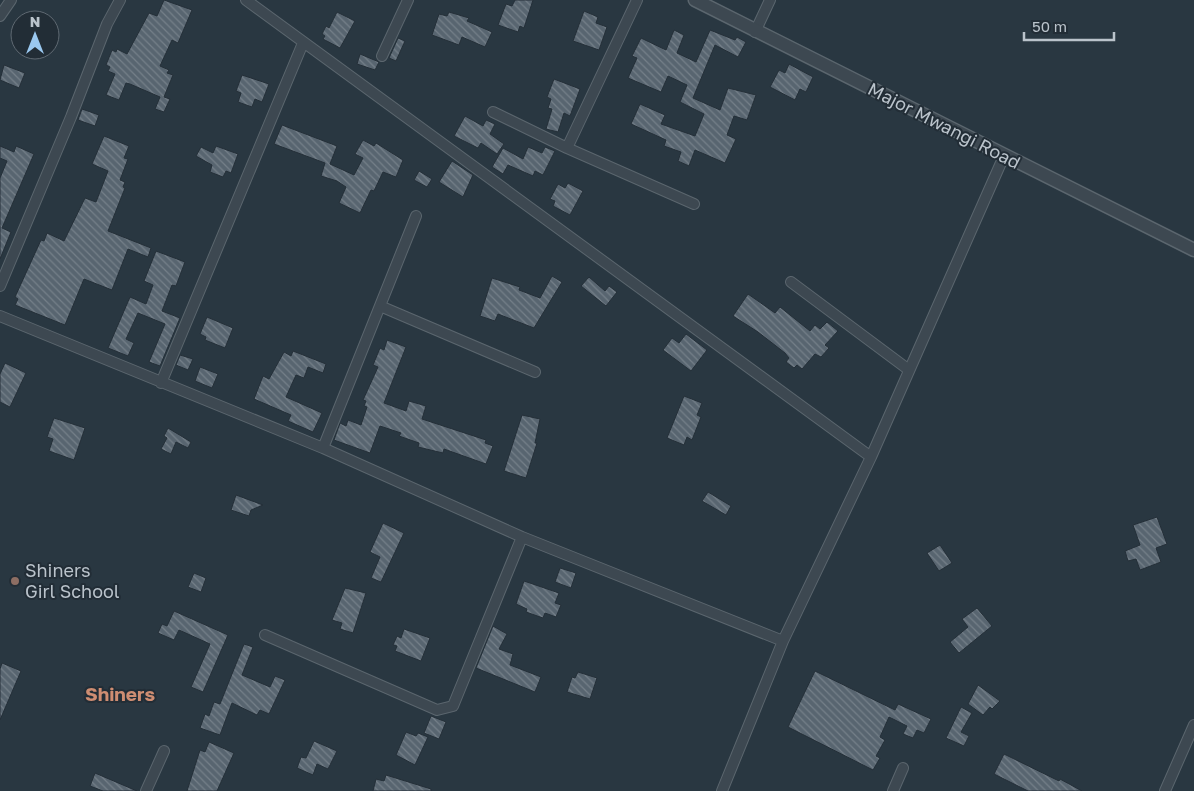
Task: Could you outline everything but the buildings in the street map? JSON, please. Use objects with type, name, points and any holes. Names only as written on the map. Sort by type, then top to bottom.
[{"type":"street","points":[[0,16],[11,0]]},
{"type":"street","points":[[0,286],[71,117],[107,24],[120,0]]},
{"type":"street","points":[[246,0],[871,456]]},
{"type":"street","points":[[382,56],[408,0]]},
{"type":"street","points":[[567,148],[637,0]]},
{"type":"street","name":"Major Mwangi Road","points":[[695,0],[755,32],[1194,250]]},
{"type":"street","points":[[755,32],[770,0]]},
{"type":"street","points":[[161,382],[303,43]]},
{"type":"street","points":[[493,112],[567,148],[694,204]]},
{"type":"street","points":[[722,791],[783,641],[871,456],[1004,156]]},
{"type":"street","points":[[323,448],[416,216]]},
{"type":"street","points":[[791,282],[909,370]]},
{"type":"street","points":[[380,306],[535,372]]},
{"type":"street","points":[[0,316],[323,448],[522,536],[783,641]]},
{"type":"street","points":[[264,635],[437,710],[454,706],[522,536]]},
{"type":"street","points":[[1165,791],[1194,725]]},
{"type":"street","points":[[146,791],[164,751]]},
{"type":"street","points":[[893,791],[903,768]]},
{"type":"place","name":"Shiners Girl School","points":[[15,581]]},
{"type":"district","name":"Shiners","points":[[120,694]]}]
